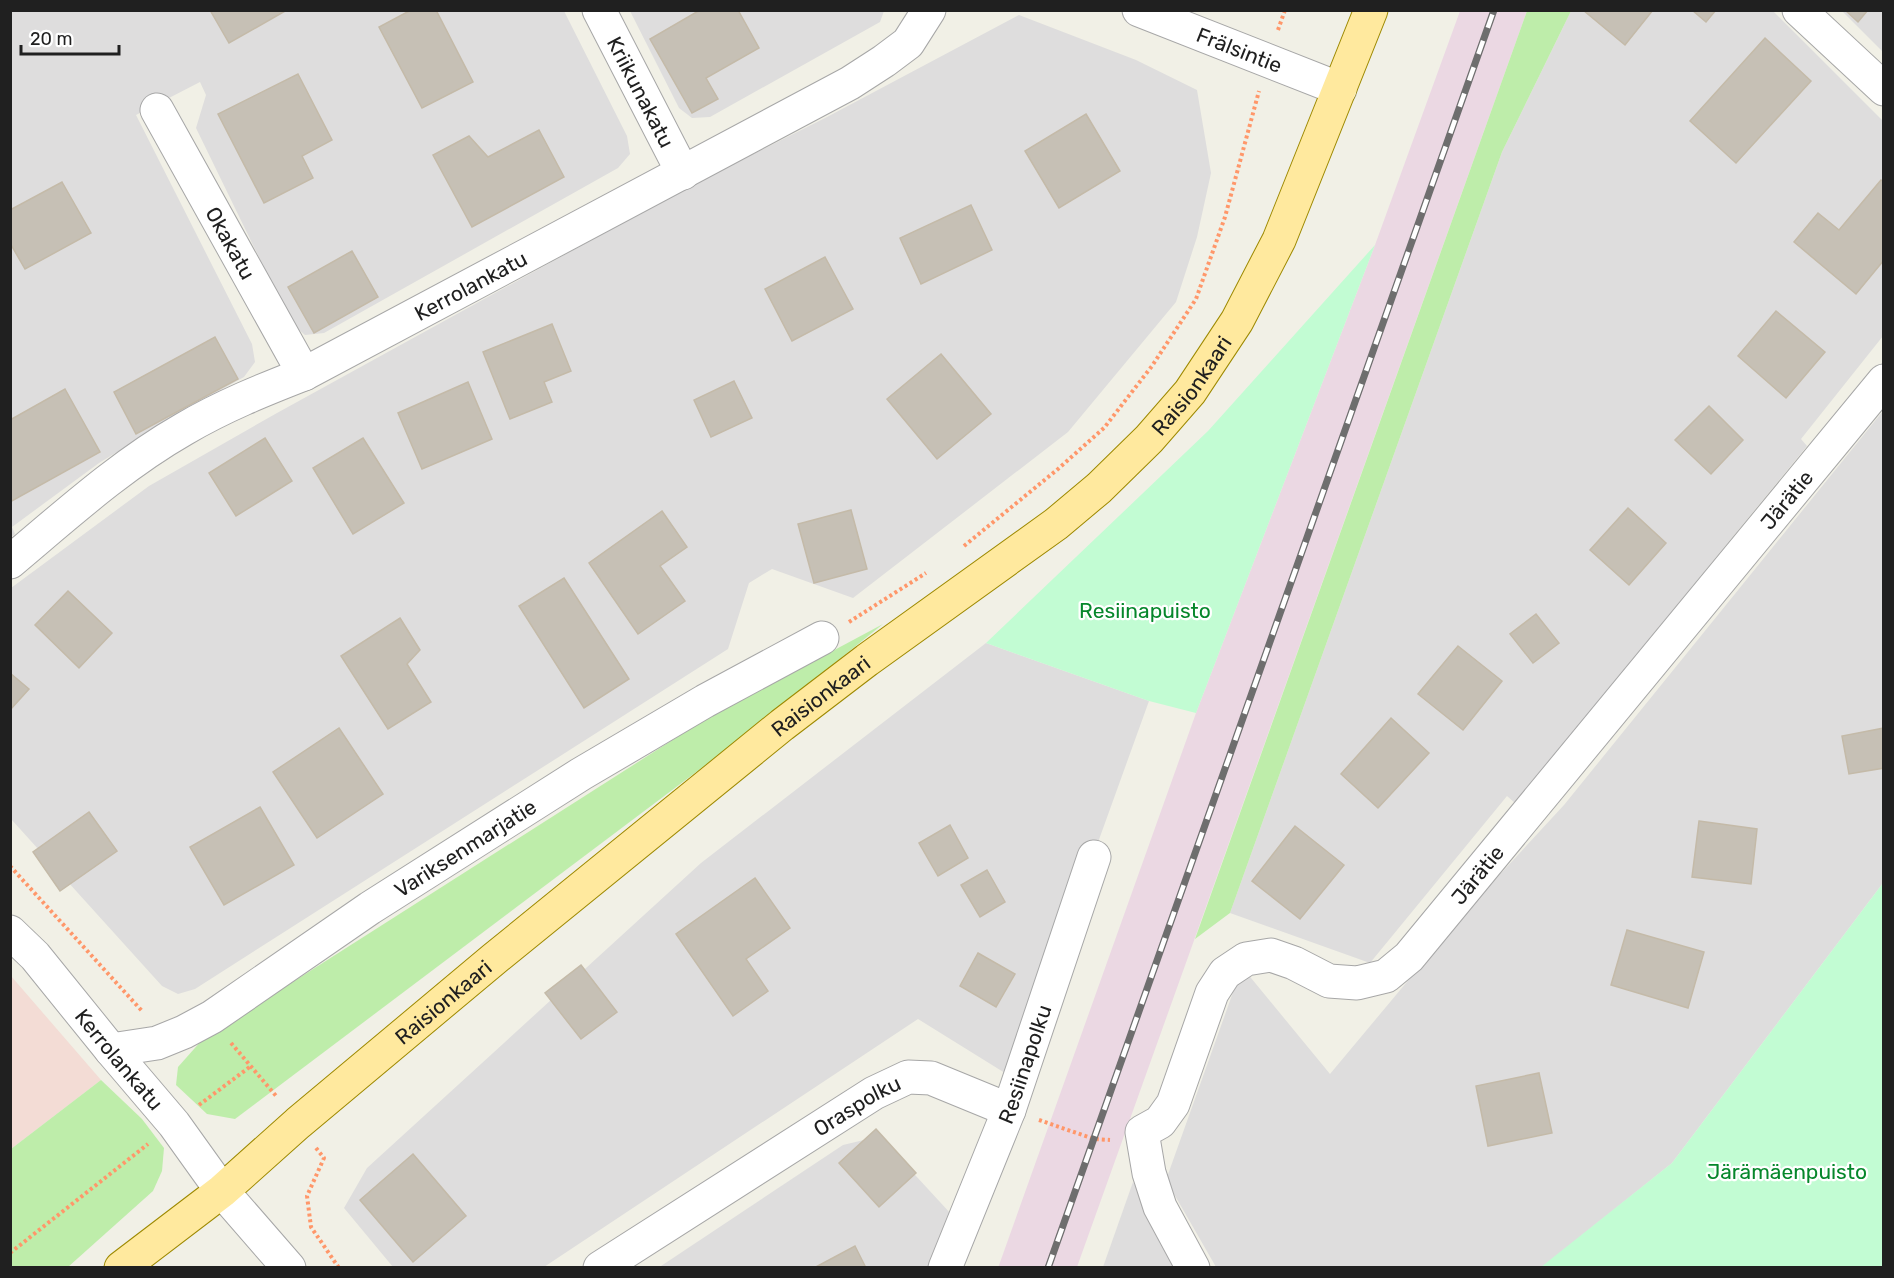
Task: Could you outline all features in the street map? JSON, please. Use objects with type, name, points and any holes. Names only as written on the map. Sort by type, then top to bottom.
[{"type":"main road","name":"Raisionkaari","points":[[121,1268],[222,1191],[298,1123],[485,967],[773,733],[867,660],[1056,524],[1099,488],[1124,463],[1190,392],[1237,321],[1279,240],[1371,10]]},
{"type":"street","name":"Kriikunakatu","points":[[599,10],[683,173]]},
{"type":"street","name":"Kerrolankatu","points":[[10,562],[117,475],[183,430],[232,403],[304,374],[850,83],[908,43],[929,10]]},
{"type":"street","name":"Frälsintie","points":[[1139,10],[1340,89]]},
{"type":"street","points":[[1799,10],[1884,89]]},
{"type":"street","name":"Okakatu","points":[[157,110],[304,374]]},
{"type":"street","name":"Järätie","points":[[1142,1132],[1160,1122],[1173,1104],[1212,993],[1225,973],[1246,959],[1271,955],[1294,963],[1329,981],[1357,983],[1386,976],[1409,957],[1884,381]]},
{"type":"street","name":"Variksenmarjatie","points":[[111,1050],[157,1043],[212,1017],[370,908],[581,774],[705,701],[822,638]]},
{"type":"street","name":"Resiinapolku","points":[[945,1268],[1009,1110],[1094,857]]},
{"type":"street","name":"Kerrolankatu","points":[[10,932],[35,957],[174,1124],[222,1191],[289,1268]]},
{"type":"street","name":"Oraspolku","points":[[600,1268],[874,1094],[908,1077],[932,1078],[1009,1110]]},
{"type":"street","points":[[1142,1132],[1149,1173],[1160,1208],[1193,1268]]},
{"type":"path","points":[[963,547],[1104,428],[1152,366],[1196,299],[1225,217],[1267,60],[1285,10]]},
{"type":"path","points":[[822,638],[936,567]]},
{"type":"path","points":[[10,866],[148,1018],[167,1027],[193,1027]]},
{"type":"path","points":[[196,1107],[251,1066]]},
{"type":"path","points":[[1009,1110],[1094,1139],[1126,1140],[1142,1132]]},
{"type":"path","points":[[10,1253],[156,1138]]},
{"type":"shaded area","points":[[10,11],[564,11],[627,136],[630,154],[618,168],[324,333],[305,335],[291,323],[196,128],[206,95],[200,82],[136,115],[252,344],[255,362],[244,377],[99,463],[12,527],[15,534],[11,537]]},
{"type":"shaded area","points":[[630,11],[884,11],[880,22],[710,117],[692,118],[679,108]]},
{"type":"shaded area","points":[[1460,11],[1527,11],[1077,1267],[998,1268],[1196,713],[1375,245]]},
{"type":"shaded area","points":[[1571,11],[1773,11],[1883,121],[1883,336],[1801,439],[1807,446],[1515,803],[1507,796],[1370,963],[1230,913],[1502,152]]},
{"type":"shaded area","points":[[1842,11],[1883,11],[1883,52]]},
{"type":"shaded area","points":[[1019,15],[1136,60],[1197,90],[1211,173],[1197,237],[1176,302],[1068,432],[853,598],[772,569],[749,583],[728,649],[195,989],[178,994],[162,986],[11,819],[11,588],[149,486],[277,413],[686,188],[827,117]]},
{"type":"shaded area","points":[[1883,411],[1883,883],[1672,1163],[1541,1268],[1216,1267],[1166,1180],[1242,967],[1330,1074],[1467,910],[1564,805]]},
{"type":"shaded area","points":[[986,643],[1149,701],[1013,1078],[918,1019],[544,1267],[393,1267],[344,1208],[367,1168],[701,863]]},
{"type":"shaded area","points":[[11,976],[101,1080],[10,1149]]},
{"type":"shaded area","points":[[868,1139],[893,1151],[963,1227],[948,1267],[658,1268],[843,1145]]},
{"type":"shaded area","points":[[1133,1182],[1181,1267],[1103,1267]]},
{"type":"green space","points":[[1527,11],[1571,11],[1502,152],[1230,913],[1195,939]]},
{"type":"green space","name":"Resiinapuisto","points":[[1375,245],[1196,713],[1149,701],[986,643],[1208,431]]},
{"type":"green space","points":[[883,624],[748,733],[235,1119],[207,1114],[176,1085],[178,1067],[202,1040],[707,718]]},
{"type":"green space","name":"Järämäenpuisto","points":[[1883,883],[1883,1267],[1541,1267],[1672,1163]]},
{"type":"green space","points":[[101,1080],[142,1119],[164,1148],[162,1171],[153,1191],[68,1267],[11,1267],[11,1149]]},
{"type":"building","points":[[210,10],[287,10],[229,43]]},
{"type":"building","points":[[411,10],[436,10],[473,82],[422,108],[379,27]]},
{"type":"building","points":[[700,10],[738,10],[759,48],[706,78],[718,99],[692,113],[650,39]]},
{"type":"building","points":[[1583,10],[1653,10],[1625,45]]},
{"type":"building","points":[[1692,10],[1716,10],[1706,22]]},
{"type":"building","points":[[1845,10],[1868,10],[1858,22]]},
{"type":"building","points":[[1765,38],[1811,81],[1736,163],[1690,121]]},
{"type":"building","points":[[298,74],[332,140],[302,156],[313,178],[264,203],[218,114]]},
{"type":"building","points":[[1086,114],[1120,171],[1059,208],[1025,151]]},
{"type":"building","points":[[539,130],[564,177],[472,227],[433,155],[469,136],[488,157]]},
{"type":"building","points":[[1881,180],[1884,182],[1884,260],[1856,294],[1794,242],[1818,213],[1839,230]]},
{"type":"building","points":[[62,182],[91,233],[25,269],[10,243],[10,210]]},
{"type":"building","points":[[971,205],[992,250],[921,284],[900,238]]},
{"type":"building","points":[[352,251],[378,297],[314,333],[288,287]]},
{"type":"building","points":[[825,257],[853,309],[792,341],[765,289]]},
{"type":"building","points":[[1776,311],[1825,352],[1786,398],[1738,356]]},
{"type":"building","points":[[552,324],[571,371],[544,382],[552,402],[510,419],[483,352]]},
{"type":"building","points":[[215,337],[238,379],[136,434],[114,392]]},
{"type":"building","points":[[941,354],[991,414],[937,459],[887,399]]},
{"type":"building","points":[[734,381],[752,418],[711,437],[694,400]]},
{"type":"building","points":[[468,382],[492,439],[422,469],[398,413]]},
{"type":"building","points":[[65,389],[100,452],[10,502],[10,420]]},
{"type":"building","points":[[1709,406],[1743,440],[1711,474],[1675,440]]},
{"type":"building","points":[[265,438],[292,481],[236,516],[209,473]]},
{"type":"building","points":[[363,438],[404,503],[353,534],[313,468]]},
{"type":"building","points":[[1628,508],[1666,543],[1629,585],[1590,550]]},
{"type":"building","points":[[851,510],[867,569],[814,583],[798,524]]},
{"type":"building","points":[[662,511],[687,547],[660,566],[685,601],[638,634],[589,563]]},
{"type":"building","points":[[564,578],[629,679],[584,708],[519,606]]},
{"type":"building","points":[[68,591],[112,633],[79,668],[35,625]]},
{"type":"building","points":[[1536,614],[1559,643],[1533,663],[1510,634]]},
{"type":"building","points":[[400,618],[420,650],[407,664],[431,702],[388,729],[341,656]]},
{"type":"building","points":[[1458,646],[1502,681],[1463,730],[1418,694]]},
{"type":"building","points":[[10,673],[29,689],[10,710]]},
{"type":"building","points":[[1391,718],[1429,753],[1378,808],[1341,774]]},
{"type":"building","points":[[339,728],[383,794],[317,838],[273,772]]},
{"type":"building","points":[[1884,728],[1884,768],[1849,774],[1842,736]]},
{"type":"building","points":[[260,807],[294,865],[224,905],[190,847]]},
{"type":"building","points":[[89,812],[117,851],[60,891],[33,852]]},
{"type":"building","points":[[1699,821],[1757,829],[1751,884],[1692,877]]},
{"type":"building","points":[[950,825],[968,858],[938,876],[919,843]]},
{"type":"building","points":[[1295,826],[1344,865],[1300,919],[1252,881]]},
{"type":"building","points":[[987,870],[1005,902],[980,917],[961,885]]},
{"type":"building","points":[[755,878],[790,928],[746,959],[768,991],[733,1016],[676,934]]},
{"type":"building","points":[[1627,930],[1704,952],[1688,1008],[1611,985]]},
{"type":"building","points":[[978,953],[1015,974],[996,1007],[960,986]]},
{"type":"building","points":[[581,965],[617,1012],[581,1039],[545,993]]},
{"type":"building","points":[[1539,1073],[1552,1133],[1488,1146],[1476,1086]]},
{"type":"building","points":[[876,1129],[916,1173],[879,1207],[839,1163]]},
{"type":"building","points":[[413,1154],[466,1216],[413,1262],[360,1200]]},
{"type":"building","points":[[855,1246],[866,1268],[814,1268]]},
{"type":"railway","points":[[1048,1268],[1494,10]]}]
